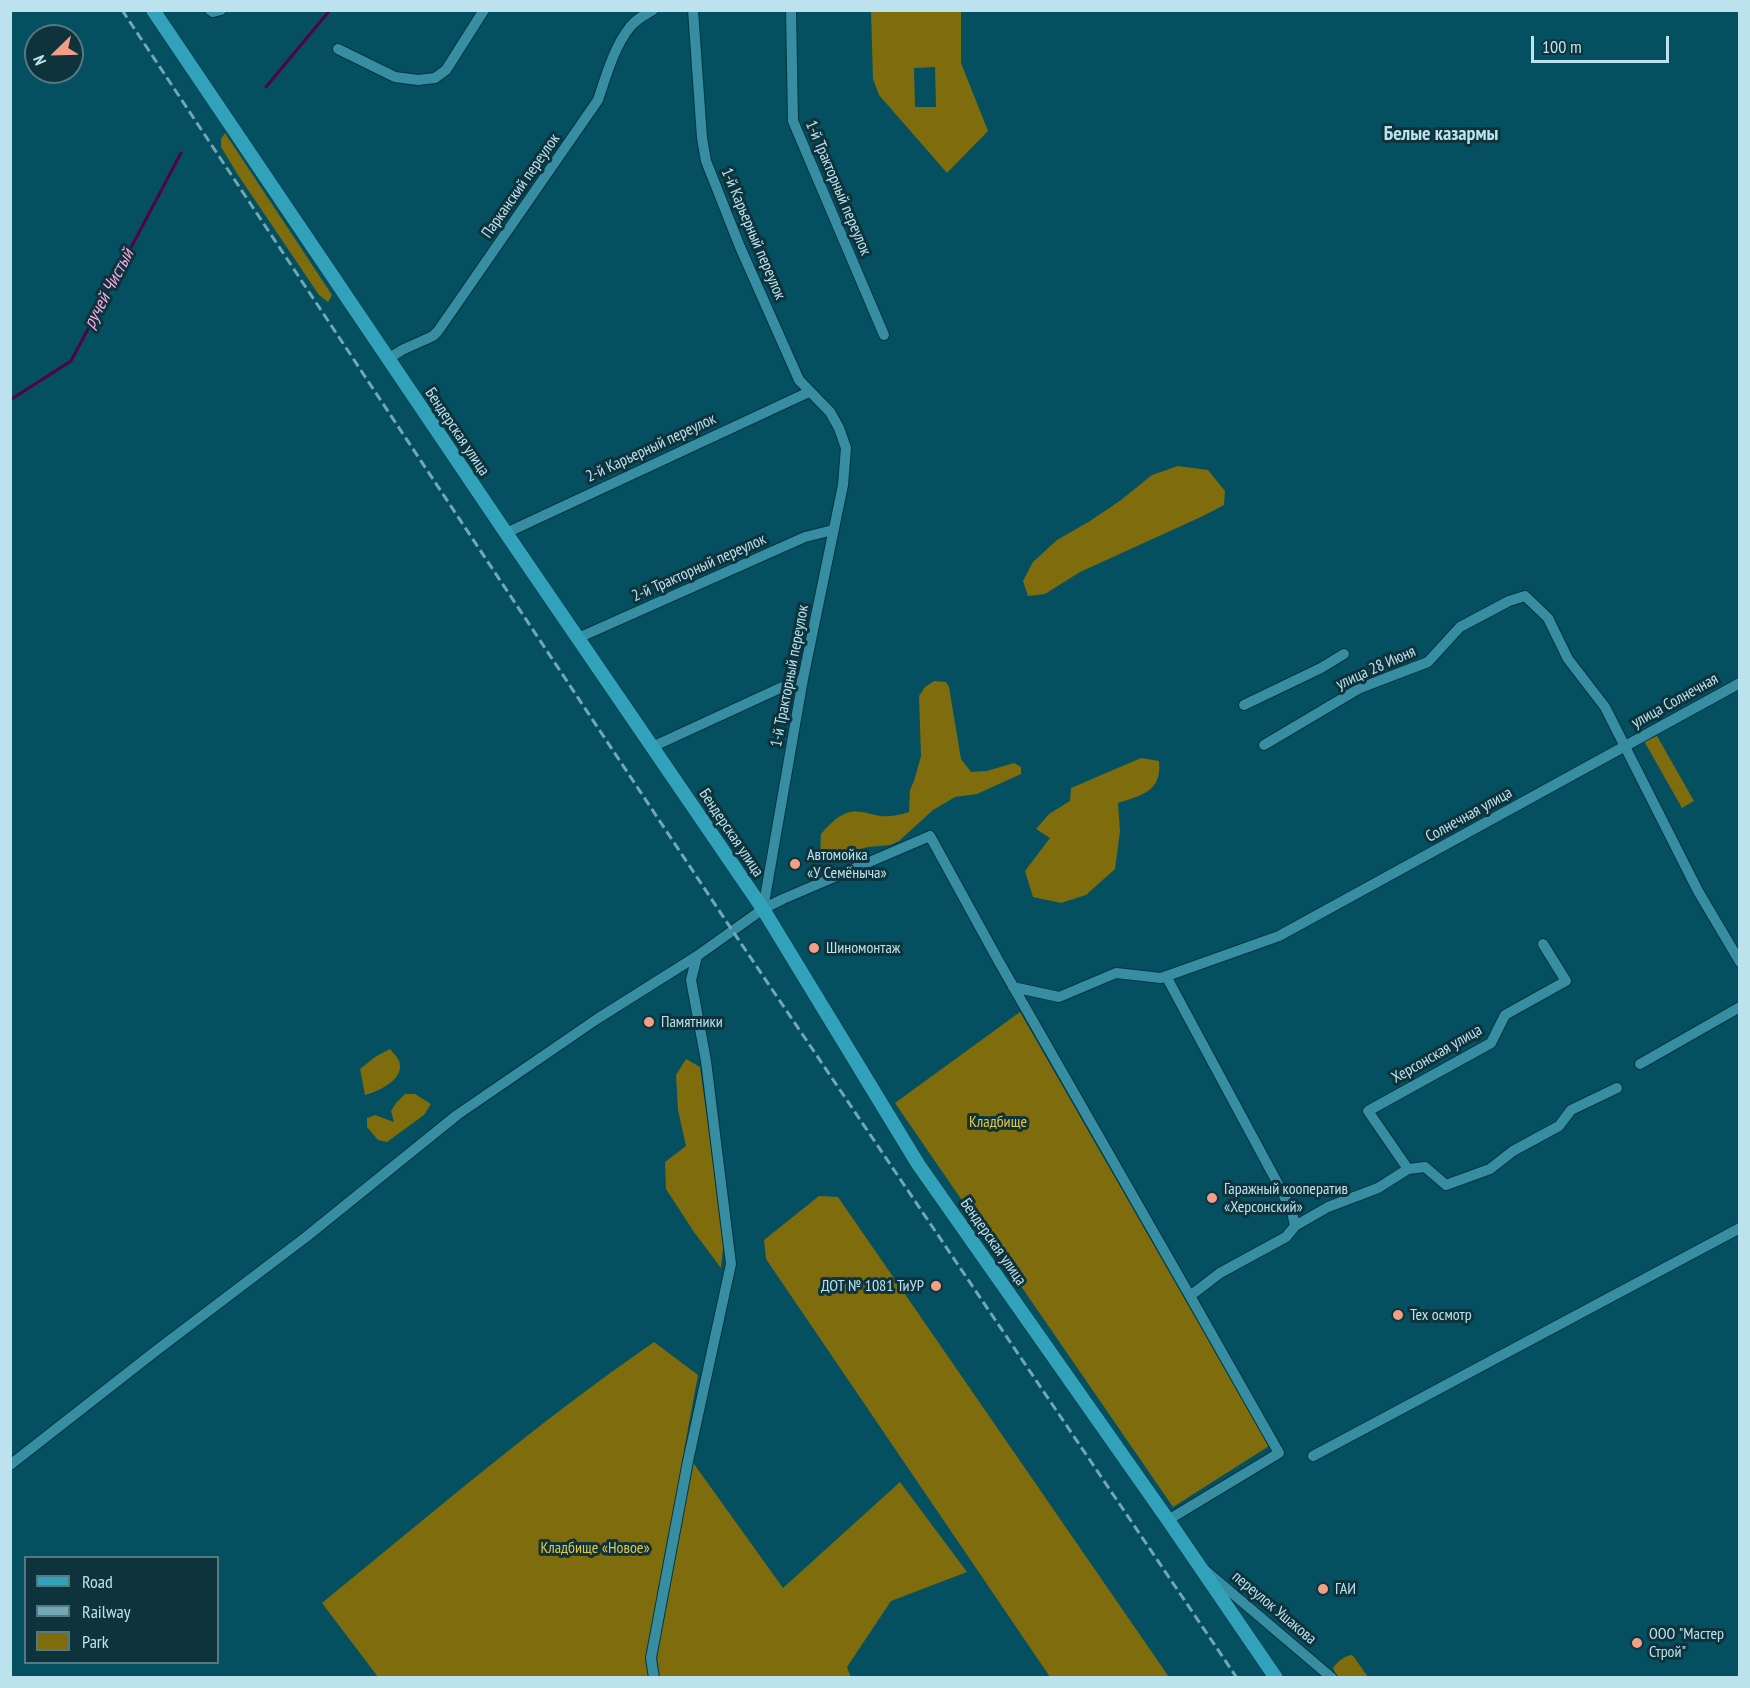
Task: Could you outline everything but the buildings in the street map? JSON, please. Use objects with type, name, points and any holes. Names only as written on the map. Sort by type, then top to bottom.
[{"type":"main road","name":"Бендерская улица","points":[[153,10],[763,909],[918,1164],[1276,1677]]},
{"type":"street","points":[[210,10],[213,12],[220,10]]},
{"type":"street","points":[[338,50],[395,77],[418,80],[435,78],[446,70],[484,10]]},
{"type":"street","name":"Парканский переулок","points":[[388,359],[438,332],[598,100],[611,63],[631,26],[653,10]]},
{"type":"street","name":"1-й Карьерный переулок","points":[[693,10],[702,138],[706,160],[740,247],[799,380],[834,420],[846,448]]},
{"type":"street","name":"1-й Тракторный переулок","points":[[791,10],[794,120],[884,335]]},
{"type":"street","name":"2-й Карьерный переулок","points":[[506,533],[809,392]]},
{"type":"street","name":"1-й Тракторный переулок","points":[[763,909],[803,679],[843,485],[846,448]]},
{"type":"street","name":"2-й Тракторный переулок","points":[[578,638],[805,537],[834,530]]},
{"type":"street","name":"улица 28 Июня","points":[[1264,745],[1360,688],[1428,662],[1460,627],[1525,596],[1548,618],[1568,659],[1605,707],[1624,746]]},
{"type":"street","points":[[1244,705],[1321,668],[1344,654]]},
{"type":"street","points":[[652,747],[803,679]]},
{"type":"street","name":"улица Солнечная","points":[[1624,746],[1740,683]]},
{"type":"street","points":[[1624,746],[1698,891],[1740,962]]},
{"type":"street","name":"Солнечная улица","points":[[1166,976],[1279,936],[1624,746]]},
{"type":"street","points":[[10,1465],[306,1237],[457,1115],[597,1019],[697,956],[763,909],[930,836],[1013,987],[1279,1453],[1168,1520]]},
{"type":"street","name":"Херсонская улица","points":[[1408,1169],[1368,1111],[1491,1043],[1505,1016],[1566,981],[1543,944]]},
{"type":"street","points":[[654,1677],[651,1658],[672,1540],[731,1264],[706,1061],[691,980],[697,956]]},
{"type":"street","points":[[1013,987],[1059,997],[1116,973],[1161,978],[1166,976],[1283,1193],[1292,1212],[1295,1226]]},
{"type":"street","points":[[1640,1064],[1740,1007]]},
{"type":"street","points":[[1190,1296],[1220,1273],[1286,1238],[1295,1226],[1328,1207],[1378,1188],[1408,1169],[1425,1167],[1446,1185],[1490,1169],[1513,1151],[1559,1126],[1571,1110],[1617,1088]]},
{"type":"street","points":[[1313,1456],[1740,1228]]},
{"type":"street","name":"переулок Ушакова","points":[[1196,1562],[1332,1677]]},
{"type":"green space","points":[[871,11],[961,11],[961,63],[988,131],[947,173],[879,95],[873,79]],"holes":[[[935,67],[936,107],[915,107],[914,68]]]},
{"type":"green space","points":[[225,133],[332,295],[328,302],[319,295],[238,175],[221,147],[221,139]]},
{"type":"green space","points":[[1178,466],[1208,470],[1225,491],[1224,505],[1080,572],[1045,594],[1028,596],[1023,581],[1033,562],[1057,540],[1121,500],[1152,475]]},
{"type":"green space","points":[[934,681],[946,682],[949,687],[961,759],[971,772],[987,771],[1014,763],[1021,767],[1021,774],[977,794],[955,797],[933,810],[899,841],[890,845],[852,851],[839,859],[828,862],[820,857],[821,834],[840,816],[847,813],[864,812],[880,816],[895,816],[909,812],[910,790],[921,756],[919,696],[925,687]]},
{"type":"green space","points":[[1657,736],[1694,801],[1682,808],[1644,741]]},
{"type":"green space","points":[[1141,758],[1159,761],[1159,771],[1154,785],[1149,790],[1118,803],[1120,831],[1115,869],[1086,895],[1061,903],[1033,897],[1025,871],[1050,838],[1036,829],[1049,814],[1070,801],[1071,788]]},
{"type":"green space","name":"Кладбище","points":[[1020,1012],[1269,1446],[1173,1507],[895,1103]]},
{"type":"green space","points":[[390,1049],[400,1063],[397,1076],[382,1088],[365,1095],[360,1069]]},
{"type":"green space","points":[[686,1059],[700,1067],[724,1240],[721,1268],[666,1189],[665,1162],[686,1146],[678,1110],[676,1075]]},
{"type":"green space","points":[[405,1094],[415,1094],[431,1104],[424,1115],[387,1142],[378,1140],[367,1127],[367,1118],[375,1115],[394,1122],[391,1111]]},
{"type":"green space","points":[[819,1196],[838,1197],[1169,1677],[1050,1677],[766,1259],[764,1240]]},
{"type":"green space","name":"Кладбище «Новое»","points":[[654,1342],[698,1375],[684,1450],[783,1588],[900,1482],[967,1572],[891,1601],[847,1667],[851,1678],[378,1677],[322,1603],[527,1436]]},
{"type":"green space","points":[[1352,1655],[1368,1677],[1337,1677],[1333,1668],[1341,1659]]},
{"type":"waterway","name":"ручей Чистый","points":[[266,87],[330,10]]},
{"type":"waterway","name":"ручей Чистый","points":[[10,400],[71,361],[181,153]]},
{"type":"railway","points":[[122,10],[732,930],[1237,1678]]},
{"type":"place","name":"Автомойка «У Семёныча»","points":[[795,864]]},
{"type":"place","name":"Шиномонтаж","points":[[814,948]]},
{"type":"place","name":"Памятники","points":[[649,1022]]},
{"type":"place","name":"Гаражный кооператив «Херсонский»","points":[[1212,1198]]},
{"type":"place","name":"ДОТ № 1081 ТиУР","points":[[936,1286]]},
{"type":"place","name":"Тех осмотр","points":[[1398,1315]]},
{"type":"place","name":"ГАИ","points":[[1323,1589]]},
{"type":"place","name":"ООО \"Мастер Строй\"","points":[[1637,1643]]},
{"type":"district","name":"Белые казармы","points":[[1441,134]]}]
